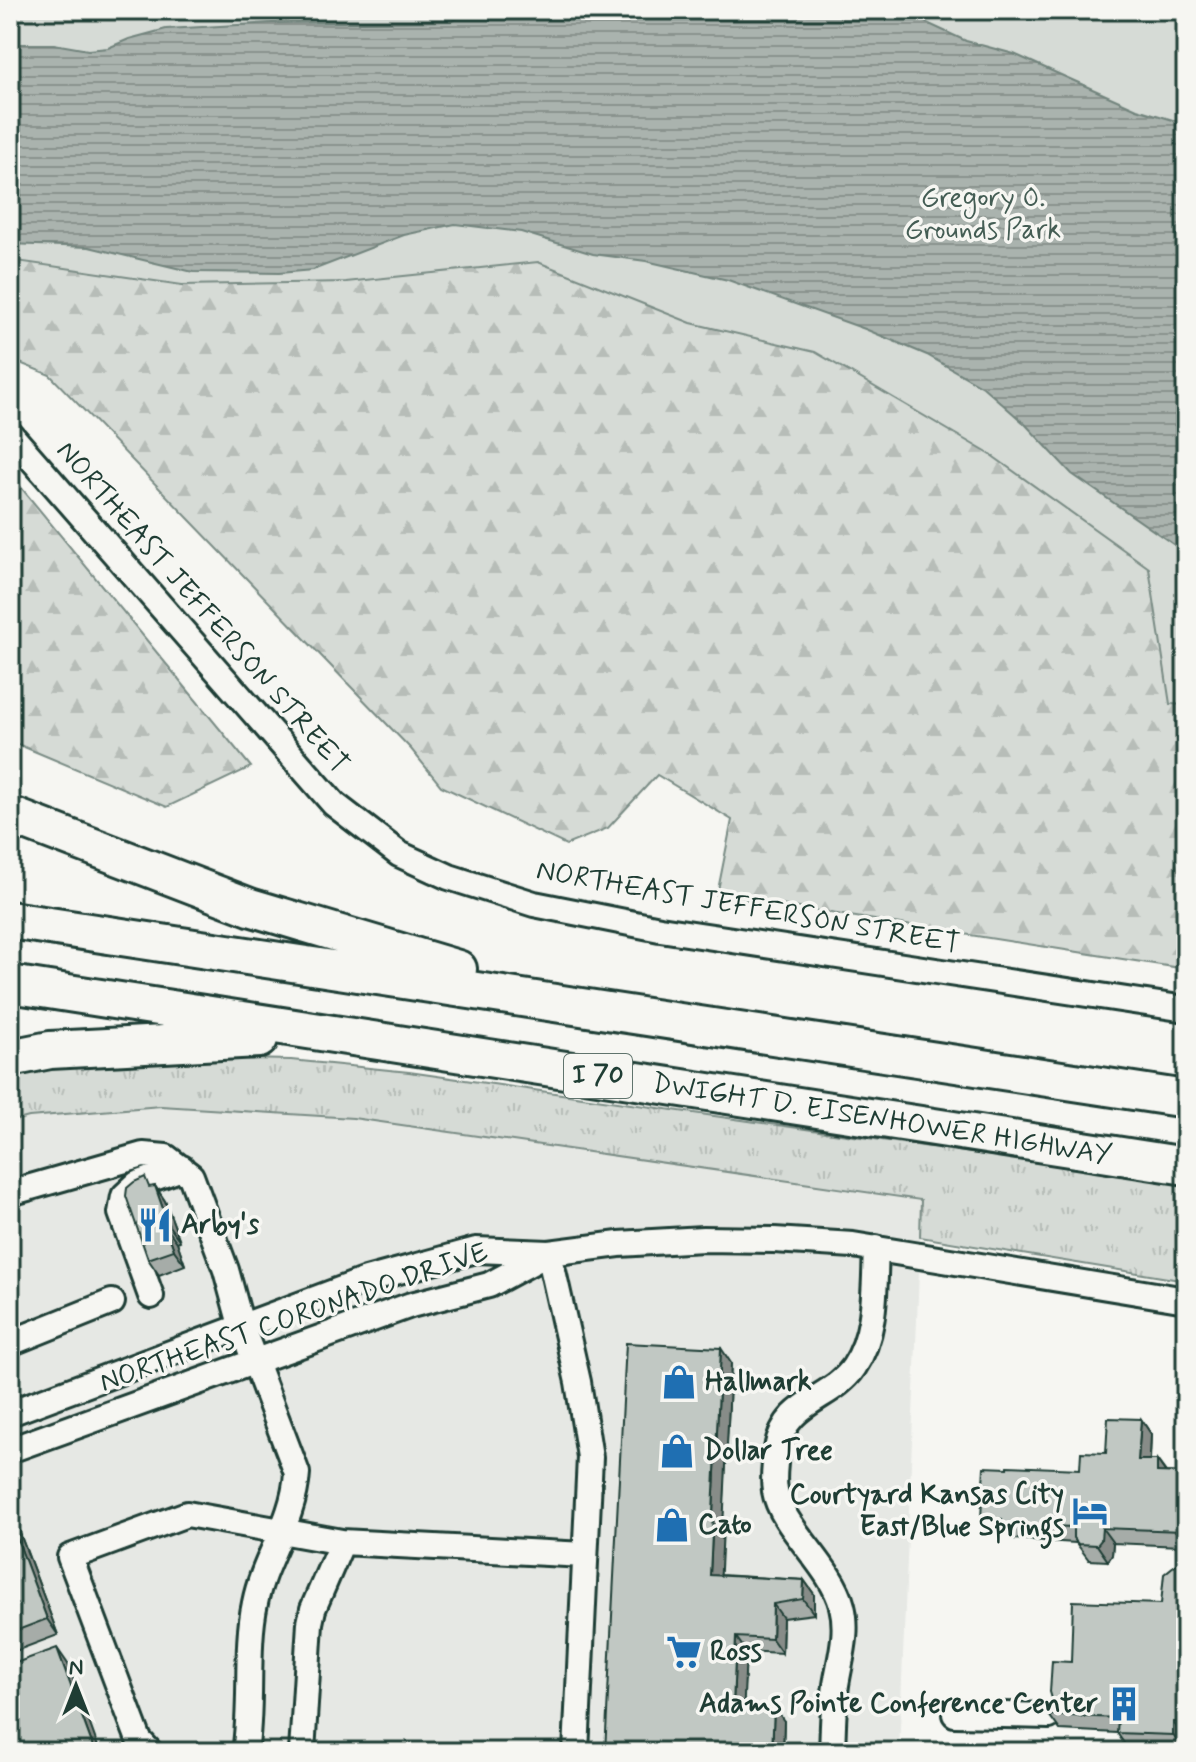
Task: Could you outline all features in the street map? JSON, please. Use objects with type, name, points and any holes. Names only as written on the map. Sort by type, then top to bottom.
[{"type":"highway","points":[[10,815],[250,907],[582,1006]]},
{"type":"highway","name":"I 70","points":[[10,920],[1186,1099]]},
{"type":"highway","name":"DWIGHT D. EISENHOWER HIGHWAY","points":[[10,984],[1186,1166]]},
{"type":"highway","points":[[10,1058],[50,1050],[336,1036]]},
{"type":"street","name":"NORTHEAST JEFFERSON STREET","points":[[10,434],[334,804],[399,854],[449,877],[562,910],[660,929],[1186,1009]]},
{"type":"street","points":[[10,1193],[143,1155],[166,1157],[191,1176],[226,1270],[241,1325],[297,1473],[296,1497],[259,1584],[253,1610],[245,1752]]},
{"type":"street","points":[[151,1296],[121,1213],[124,1196],[137,1184],[182,1168]]},
{"type":"street","name":"NORTHEAST CORONADO DRIVE","points":[[10,1413],[366,1280],[476,1250],[549,1253],[619,1244],[703,1239],[774,1240],[876,1248],[1186,1300]]},
{"type":"street","points":[[832,1752],[836,1688],[845,1636],[842,1606],[822,1565],[780,1508],[774,1490],[777,1447],[785,1427],[798,1409],[853,1369],[868,1340],[876,1248]]},
{"type":"street","points":[[549,1253],[589,1442],[576,1752]]},
{"type":"street","name":"NORTHEAST CORONADO DRIVE","points":[[10,1450],[411,1305],[489,1285],[549,1253]]},
{"type":"street","points":[[10,1343],[112,1302]]},
{"type":"street","points":[[150,1752],[139,1740],[70,1557],[187,1514],[342,1542],[585,1555]]},
{"type":"street","points":[[302,1752],[310,1623],[342,1542]]},
{"type":"street","points":[[955,1714],[1049,1716]]},
{"type":"shaded area","name":"Gregory O. Grounds Park","points":[[474,10],[899,10],[966,41],[1014,54],[1137,109],[1186,124],[1186,553],[1072,474],[1025,424],[983,387],[927,355],[865,329],[728,280],[646,261],[593,254],[521,232],[455,224],[404,235],[313,270],[279,273],[193,272],[89,247],[10,244],[10,44],[54,44],[88,50],[108,48],[166,29],[272,23],[452,21]]},
{"type":"shaded area","points":[[161,1106],[353,1118],[922,1200],[899,1752],[10,1752],[10,1122],[29,1117]]},
{"type":"green space","name":"Gregory O. Grounds Park","points":[[10,10],[1186,10],[1186,705],[1170,704],[1149,568],[991,455],[815,352],[691,323],[538,262],[346,282],[182,285],[10,260]]},
{"type":"green space","points":[[404,235],[728,280],[1186,553],[1186,969],[717,895],[732,820],[657,775],[608,828],[566,845],[441,786],[411,749],[50,375],[10,359],[10,244]]},
{"type":"green space","points":[[10,474],[251,767],[167,807],[10,741]]},
{"type":"green space","points":[[158,1057],[291,1060],[409,1072],[1186,1184],[1186,1281],[920,1237],[921,1200],[353,1118],[161,1106],[29,1117],[10,1122],[10,1072]]},
{"type":"building","name":"Arby's","points":[[145,1177],[149,1187],[155,1186],[174,1250],[148,1259],[126,1196],[127,1188]]},
{"type":"building","points":[[626,1343],[721,1348],[710,1575],[804,1580],[803,1599],[773,1604],[772,1639],[736,1637],[733,1705],[774,1707],[772,1752],[605,1752]]},
{"type":"building","points":[[1108,1418],[1141,1419],[1138,1460],[1157,1460],[1157,1472],[1186,1473],[1186,1722],[1173,1722],[1173,1735],[1117,1733],[1118,1718],[1049,1715],[1053,1702],[1050,1692],[1052,1661],[1071,1662],[1073,1601],[1161,1604],[1164,1574],[1180,1561],[1182,1531],[1102,1528],[1101,1540],[1097,1545],[1078,1544],[1073,1538],[1073,1527],[1002,1524],[1002,1519],[981,1518],[984,1467],[1080,1469],[1081,1452],[1106,1453]]},
{"type":"building","points":[[10,1520],[47,1619],[10,1633]]},
{"type":"building","points":[[57,1648],[95,1752],[15,1752],[10,1737],[10,1665]]},
{"type":"place","name":"Arby's","points":[[155,1225]]},
{"type":"place","name":"Hallmark","points":[[679,1382]]},
{"type":"place","name":"Dollar Tree","points":[[677,1451]]},
{"type":"place","name":"Courtyard Kansas City East/Blue Springs","points":[[1090,1511]]},
{"type":"place","name":"Cato","points":[[672,1525]]},
{"type":"place","name":"Ross","points":[[684,1652]]},
{"type":"place","name":"Adams Pointe Conference Center","points":[[1124,1704]]}]
